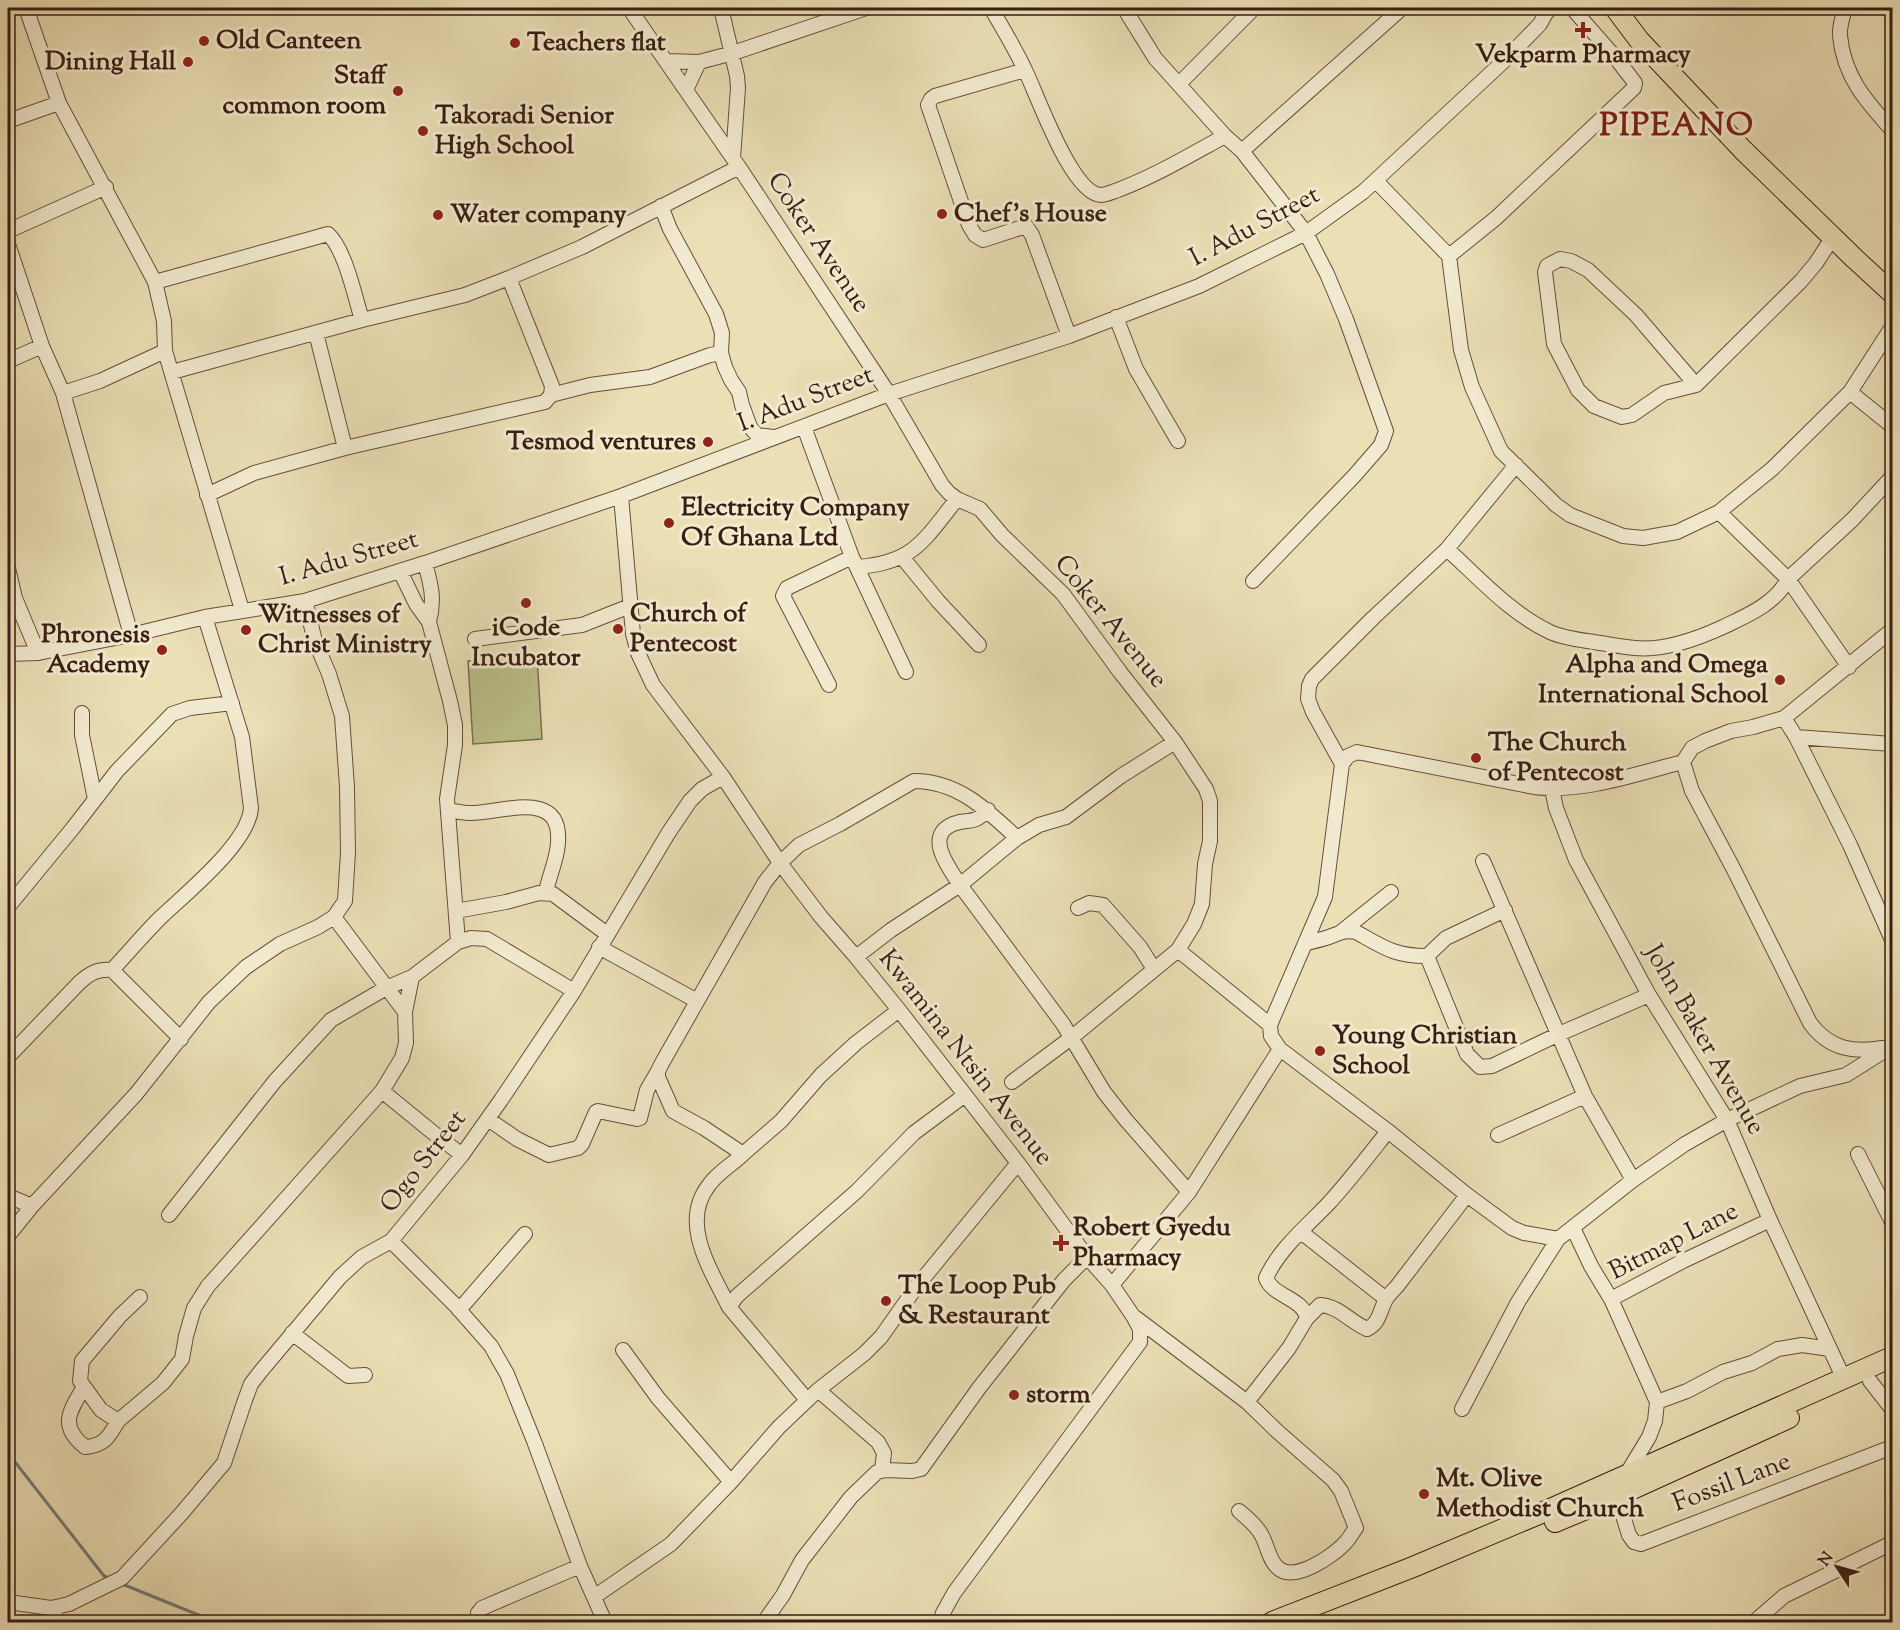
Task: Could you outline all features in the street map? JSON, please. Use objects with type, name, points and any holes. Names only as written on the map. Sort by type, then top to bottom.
[{"type":"highway","points":[[1600,8],[1620,30],[1639,40]]},
{"type":"highway","points":[[1615,8],[1639,40],[1743,150],[1854,259],[1893,292]]},
{"type":"highway","points":[[1272,1623],[1413,1567],[1625,1477],[1893,1357]]},
{"type":"highway","points":[[1308,1623],[1617,1496],[1893,1371]]},
{"type":"street","points":[[26,8],[59,103],[155,282],[164,321],[165,351],[242,610]]},
{"type":"street","name":"Coker Avenue","points":[[628,8],[736,163],[889,394],[942,485],[957,499],[980,509],[1002,536],[1063,594],[1120,672],[1175,741],[1206,789],[1210,801],[1211,822],[1202,904],[1194,924],[1178,950],[1071,1038],[1012,1082]]},
{"type":"street","points":[[172,372],[362,320],[465,295],[582,247],[661,206],[736,163],[738,88],[733,53],[721,8]]},
{"type":"street","points":[[666,61],[699,62],[733,53],[866,8]]},
{"type":"street","points":[[991,8],[1025,70],[1067,163],[1085,187],[1095,194],[1103,196],[1127,187],[1225,136]]},
{"type":"street","points":[[1124,8],[1155,58],[1225,136],[1242,151],[1306,233],[1346,319],[1386,430],[1381,445],[1355,475],[1253,581]]},
{"type":"street","points":[[1179,84],[1254,8]]},
{"type":"street","points":[[1242,151],[1402,8]]},
{"type":"street","points":[[1540,24],[1551,8]]},
{"type":"street","points":[[1540,24],[1563,8]]},
{"type":"street","points":[[1449,256],[1496,218],[1634,88],[1635,83],[1615,57],[1572,8]]},
{"type":"street","points":[[1845,8],[1840,34],[1849,74],[1866,100],[1893,130]]},
{"type":"street","name":"I. Adu Street","points":[[8,654],[38,653],[131,635],[205,617],[305,601],[621,496],[889,394],[1069,336],[1199,286],[1306,233],[1376,181],[1505,60],[1540,24]]},
{"type":"street","points":[[686,90],[699,62]]},
{"type":"street","points":[[1025,70],[935,96],[928,105],[969,225],[975,235],[983,240],[1026,226],[1032,236],[1069,336]]},
{"type":"street","points":[[8,121],[59,103]]},
{"type":"street","points":[[1376,181],[1449,256],[1461,350],[1472,387],[1501,451],[1556,506],[1570,515],[1623,536],[1643,538],[1677,532],[1719,512],[1772,469],[1850,392],[1893,327]]},
{"type":"street","points":[[8,231],[106,187]]},
{"type":"street","points":[[661,206],[670,229],[716,314],[722,333],[721,353],[730,380],[740,392],[750,427],[757,435],[775,437]]},
{"type":"street","points":[[155,282],[328,234],[333,238],[348,271],[362,320]]},
{"type":"street","points":[[1696,385],[1636,315],[1587,270],[1571,261],[1560,259],[1547,266],[1546,296],[1554,344],[1578,390],[1594,406],[1622,417],[1632,415],[1664,393],[1696,385],[1801,281],[1833,237]]},
{"type":"street","points":[[8,244],[42,346],[63,393],[131,635]]},
{"type":"street","points":[[207,495],[254,473],[345,448],[545,402],[551,395],[552,386],[509,278]]},
{"type":"street","points":[[1116,317],[1136,369],[1179,441]]},
{"type":"street","points":[[316,333],[345,448]]},
{"type":"street","points":[[8,361],[42,346]]},
{"type":"street","points":[[63,393],[100,381],[165,351]]},
{"type":"street","points":[[551,395],[590,386],[650,377],[721,353]]},
{"type":"street","points":[[1850,392],[1893,426]]},
{"type":"street","points":[[804,427],[854,562],[906,672]]},
{"type":"street","points":[[1342,764],[1308,699],[1312,679],[1360,630],[1447,549],[1516,465]]},
{"type":"street","points":[[1447,549],[1503,601],[1551,633],[1637,648],[1670,646],[1715,631],[1775,597],[1783,589],[1788,579],[1852,520],[1893,477]]},
{"type":"street","name":"Kwamina Ntsin Avenue","points":[[621,496],[633,634],[638,653],[653,685],[723,777],[780,863],[821,917],[899,1010],[1087,1257],[1112,1285],[1140,1329],[1140,1342],[954,1593],[940,1623]]},
{"type":"street","points":[[830,685],[783,596],[787,588],[854,562],[873,566],[902,557],[922,542],[957,499]]},
{"type":"street","points":[[1719,512],[1788,579],[1849,667]]},
{"type":"street","points":[[902,557],[938,601],[979,645]]},
{"type":"street","points":[[425,563],[433,593],[429,622]]},
{"type":"street","points":[[8,567],[15,598],[38,653]]},
{"type":"street","points":[[400,571],[416,604],[429,622],[455,725],[455,745],[447,799],[458,942]]},
{"type":"street","points":[[8,1236],[32,1206],[136,1094],[209,1002],[246,967],[280,944],[334,917],[345,901],[348,852],[347,787],[342,716],[329,674],[315,641],[305,601]]},
{"type":"street","points":[[475,639],[582,625],[630,606]]},
{"type":"street","points":[[112,970],[225,855],[245,829],[251,817],[242,737],[205,617]]},
{"type":"street","points":[[1558,1239],[1524,1233],[1512,1228],[1280,1049],[1271,1036],[1270,1025],[1325,897],[1342,764],[1348,756],[1357,752],[1552,789],[1594,784],[1683,762],[1692,748],[1705,741],[1731,731],[1784,718],[1893,630]]},
{"type":"street","points":[[8,907],[117,771],[172,714],[190,708],[232,703]]},
{"type":"street","points":[[82,713],[82,735],[95,799]]},
{"type":"street","points":[[1784,718],[1796,737],[1850,845],[1893,939]]},
{"type":"street","points":[[1796,737],[1893,744]]},
{"type":"street","points":[[856,957],[891,930],[960,885],[1017,838],[1040,825],[1066,817],[1121,776],[1175,741]]},
{"type":"street","points":[[1683,762],[1692,791],[1817,1033],[1844,1048],[1864,1051],[1893,1046]]},
{"type":"street","name":"Ogo Street","points":[[605,1623],[580,1566],[507,1374],[491,1346],[459,1310],[391,1242],[462,1155],[488,1119],[574,991],[690,801],[702,789],[723,777]]},
{"type":"street","points":[[488,1119],[517,1139],[549,1155],[574,1150],[582,1144],[598,1111],[640,1118],[647,1090],[765,882],[780,863],[799,845],[914,781],[923,781],[962,792],[988,810],[1017,838]]},
{"type":"street","name":"John Baker Avenue","points":[[1552,789],[1556,808],[1576,860],[1649,995],[1727,1120],[1770,1220],[1844,1379]]},
{"type":"street","points":[[448,810],[471,813],[520,807],[549,813],[555,820],[559,842],[546,892]]},
{"type":"street","points":[[988,810],[973,822],[954,824],[943,830],[938,841],[948,867],[1063,1024],[1104,1092],[1189,1192]]},
{"type":"street","points":[[1483,861],[1585,1096],[1633,1180]]},
{"type":"street","points":[[456,911],[546,892],[558,898],[607,934]]},
{"type":"street","points":[[1305,943],[1341,932],[1391,892]]},
{"type":"street","points":[[1078,908],[1089,903],[1103,905],[1140,947],[1154,969]]},
{"type":"street","points":[[1341,932],[1356,932],[1390,952],[1408,956],[1427,956],[1446,938],[1505,910]]},
{"type":"street","points":[[334,917],[405,1012]]},
{"type":"street","points":[[169,1215],[275,1081],[313,1038],[338,1016],[386,988],[412,977],[458,942],[471,938],[487,939],[574,991]]},
{"type":"street","points":[[599,947],[697,1001]]},
{"type":"street","points":[[1178,950],[1270,1025]]},
{"type":"street","points":[[1427,956],[1467,1054],[1480,1066],[1492,1066],[1649,995]]},
{"type":"street","points":[[8,1057],[90,973],[100,969],[112,970],[181,1039]]},
{"type":"street","points":[[84,1387],[72,1407],[69,1430],[75,1440],[85,1448],[95,1447],[109,1438],[118,1421],[163,1383],[182,1359],[194,1308],[208,1286],[382,1091],[402,1058],[406,1044],[405,1012],[412,977]]},
{"type":"street","points":[[807,1400],[729,1306],[699,1243],[696,1228],[702,1195],[718,1174],[728,1168],[781,1121],[821,1075],[856,1043],[899,1010]]},
{"type":"street","points":[[1462,1409],[1518,1302],[1558,1239],[1633,1180],[1677,1149],[1727,1120],[1800,1086],[1846,1075],[1893,1046]]},
{"type":"street","points":[[1112,1285],[1189,1192],[1280,1049]]},
{"type":"street","points":[[658,1071],[658,1077],[673,1111],[743,1154]]},
{"type":"street","points":[[382,1091],[462,1155]]},
{"type":"street","points":[[729,1306],[737,1296],[857,1191],[914,1133],[965,1095]]},
{"type":"street","points":[[1498,1135],[1585,1096]]},
{"type":"street","points":[[1307,1318],[1306,1313],[1297,1304],[1268,1285],[1266,1278],[1281,1255],[1331,1201],[1388,1131]]},
{"type":"street","points":[[1858,1154],[1893,1222]]},
{"type":"street","points":[[594,1597],[671,1544],[731,1482],[779,1427],[818,1390],[864,1354],[881,1337],[917,1286],[1018,1164]]},
{"type":"street","points":[[1247,1402],[1288,1348],[1307,1318],[1320,1305],[1339,1310],[1359,1326],[1367,1329],[1371,1327],[1377,1320],[1387,1298],[1467,1195]]},
{"type":"street","points":[[8,1196],[32,1206]]},
{"type":"street","name":"Bitmap Lane","points":[[1656,1402],[1611,1299],[1683,1261],[1770,1220]]},
{"type":"street","points":[[1574,1228],[1591,1266],[1611,1299]]},
{"type":"street","points":[[1301,1232],[1387,1298]]},
{"type":"street","points":[[459,1310],[525,1234]]},
{"type":"street","points":[[8,1602],[51,1608],[69,1604],[122,1578],[224,1463],[251,1384],[347,1270],[362,1257],[391,1242]]},
{"type":"street","points":[[764,1623],[783,1595],[802,1560],[851,1497],[882,1470],[912,1472],[921,1469],[993,1370],[1064,1280],[1087,1257]]},
{"type":"street","points":[[118,1421],[101,1410],[80,1381],[82,1361],[140,1296]]},
{"type":"street","points":[[1133,1316],[1247,1402],[1333,1480],[1341,1491],[1356,1528],[1334,1553],[1311,1567],[1293,1574],[1283,1572],[1276,1567],[1260,1530],[1239,1510]]},
{"type":"street","points":[[292,1333],[348,1376],[365,1375]]},
{"type":"street","points":[[1625,1477],[1655,1421],[1656,1402],[1723,1372],[1752,1363],[1778,1349],[1802,1345],[1830,1349]]},
{"type":"street","points":[[623,1350],[658,1398],[731,1482]]},
{"type":"street","points":[[1870,1381],[1893,1408]]},
{"type":"street","points":[[818,1390],[878,1442],[884,1453],[882,1470]]},
{"type":"street","name":"Fossil Lane","points":[[1617,1496],[1629,1535],[1634,1542],[1641,1544],[1893,1447]]},
{"type":"street","points":[[1755,1623],[1784,1596],[1893,1543]]},
{"type":"street","points":[[478,1623],[478,1612],[482,1608],[580,1566]]},
{"type":"street","points":[[51,1608],[58,1623]]},
{"type":"green space","points":[[537,656],[542,739],[473,744],[468,661]]},
{"type":"waterway","points":[[8,1453],[104,1576],[111,1579]]},
{"type":"waterway","points":[[122,1584],[216,1622]]},
{"type":"place","name":"Vekparm Pharmacy","points":[[1583,30]]},
{"type":"place","name":"Old Canteen","points":[[204,41]]},
{"type":"place","name":"Teachers flat","points":[[515,43]]},
{"type":"place","name":"Dining Hall","points":[[188,62]]},
{"type":"place","name":"Staff common room","points":[[398,91]]},
{"type":"place","name":"Takoradi Senior High School","points":[[423,131]]},
{"type":"place","name":"Chef’s House","points":[[942,214]]},
{"type":"place","name":"Water company","points":[[438,215]]},
{"type":"place","name":"Tesmod ventures","points":[[708,442]]},
{"type":"place","name":"Electricity Company Of Ghana Ltd","points":[[669,523]]},
{"type":"place","name":"iCode Incubator","points":[[526,603]]},
{"type":"place","name":"Church of Pentecost","points":[[618,629]]},
{"type":"place","name":"Witnesses of Christ Ministry","points":[[246,630]]},
{"type":"place","name":"Phronesis Academy","points":[[162,650]]},
{"type":"place","name":"Alpha and Omega International School","points":[[1780,680]]},
{"type":"place","name":"The Church of Pentecost","points":[[1476,758]]},
{"type":"place","name":"Young Christian School","points":[[1320,1051]]},
{"type":"place","name":"Robert Gyedu Pharmacy","points":[[1061,1243]]},
{"type":"place","name":"The Loop Pub & Restaurant","points":[[886,1301]]},
{"type":"place","name":"storm","points":[[1014,1395]]},
{"type":"place","name":"Mt. Olive Methodist Church","points":[[1424,1494]]},
{"type":"district","name":"PIPEANO","points":[[1677,127]]}]
